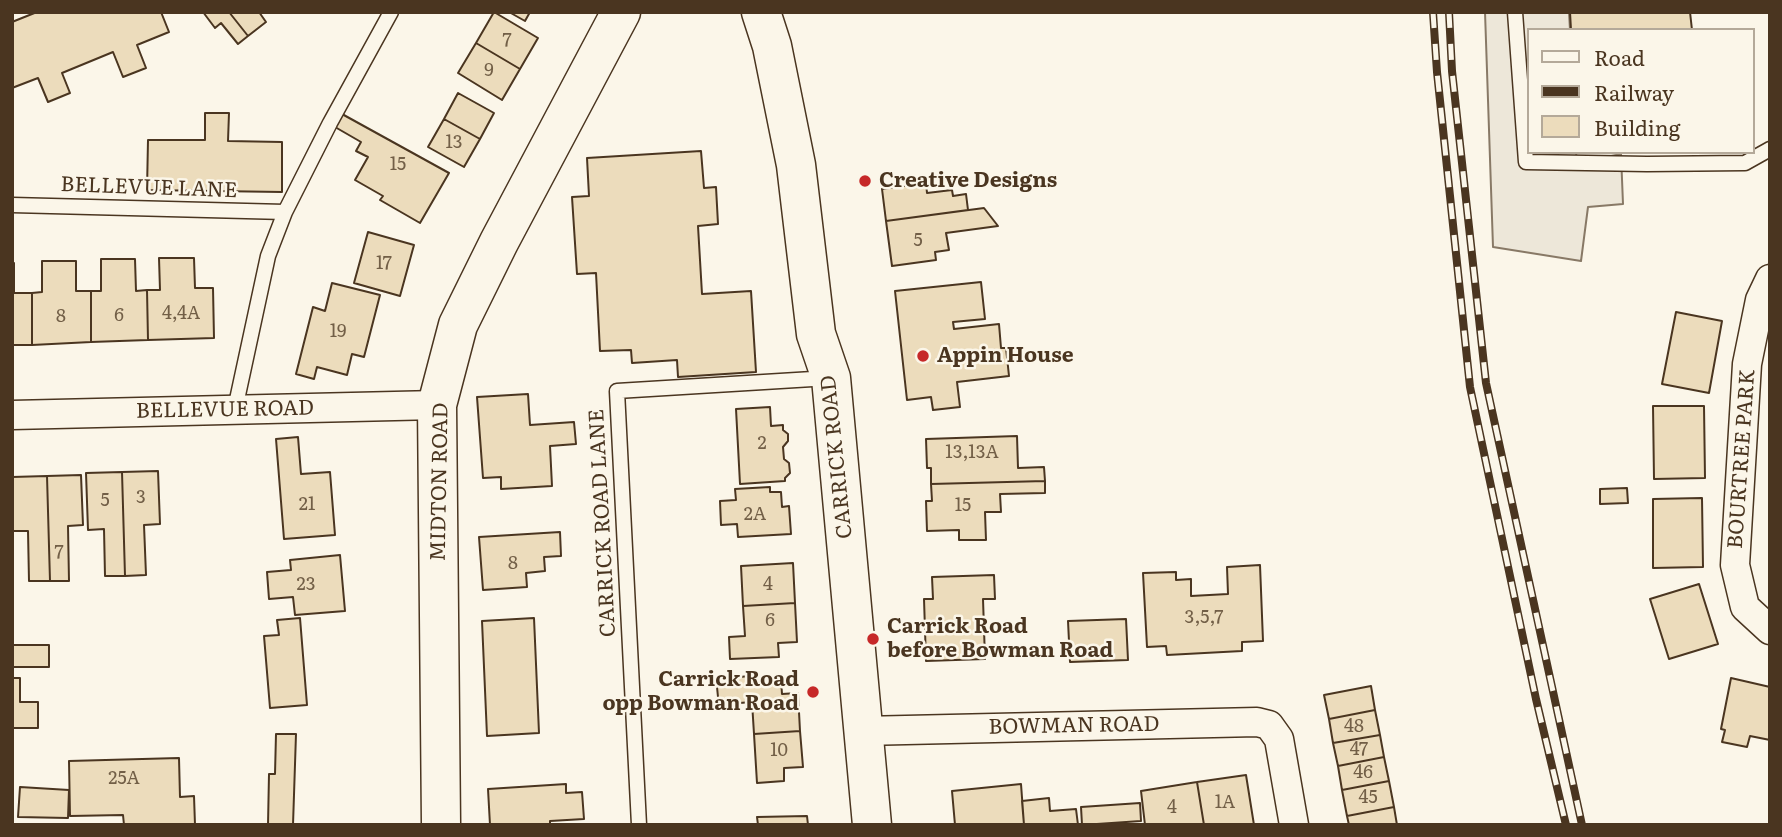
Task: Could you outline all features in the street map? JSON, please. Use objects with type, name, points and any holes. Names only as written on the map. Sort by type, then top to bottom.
[{"type":"street","name":"MIDTON ROAD","points":[[441,825],[438,405],[458,325],[621,12]]},
{"type":"street","name":"CARRICK ROAD","points":[[761,12],[772,46],[793,152],[816,334],[831,378],[872,825]]},
{"type":"street","name":"BOURTREE PARK","points":[[1770,278],[1760,300],[1747,364],[1735,565],[1745,607],[1770,630]]},
{"type":"street","name":"BELLEVUE ROAD","points":[[12,415],[438,405]]},
{"type":"street","name":"BOWMAN ROAD","points":[[862,731],[1257,722],[1269,725],[1279,739],[1294,825]]},
{"type":"lane","points":[[235,409],[268,256],[285,212],[391,12]]},
{"type":"lane","points":[[1515,12],[1526,162],[1745,163],[1770,149]]},
{"type":"lane","name":"BELLEVUE LANE","points":[[12,205],[285,212]]},
{"type":"lane","name":"CARRICK ROAD LANE","points":[[639,825],[617,391],[831,378]]},
{"type":"shaded area","points":[[1485,12],[1569,12],[1570,28],[1526,28],[1526,154],[1576,154],[1577,163],[1621,154],[1623,204],[1588,207],[1581,261],[1493,247]]},
{"type":"building","points":[[37,12],[161,12],[169,32],[137,45],[146,68],[123,77],[113,52],[62,73],[70,93],[48,102],[38,78],[12,88],[12,22]]},
{"type":"building","points":[[203,12],[229,12],[248,36],[238,44],[221,23],[215,28]]},
{"type":"building","points":[[229,12],[259,12],[266,22],[248,36]]},
{"type":"building","points":[[494,12],[538,38],[520,69],[476,43]]},
{"type":"building","points":[[509,12],[530,12],[525,21]]},
{"type":"building","points":[[1570,12],[1690,12],[1692,28],[1571,28]]},
{"type":"building","points":[[476,43],[520,69],[502,100],[458,73]]},
{"type":"building","points":[[458,93],[494,113],[480,139],[444,119]]},
{"type":"building","points":[[205,113],[229,113],[228,141],[282,142],[282,192],[147,190],[148,140],[205,140]]},
{"type":"building","points":[[342,114],[449,173],[420,223],[380,200],[383,196],[355,180],[368,157],[356,151],[361,142],[335,127]]},
{"type":"building","points":[[444,119],[480,139],[464,167],[428,147]]},
{"type":"building","points":[[701,151],[704,188],[716,187],[718,224],[698,226],[702,294],[751,291],[756,372],[678,377],[677,360],[632,363],[631,350],[600,351],[596,273],[577,274],[572,197],[589,196],[587,158]]},
{"type":"building","points":[[926,183],[927,193],[952,190],[953,196],[966,194],[968,210],[886,221],[882,189]]},
{"type":"building","points":[[984,208],[998,226],[946,233],[949,250],[935,252],[936,260],[892,266],[886,221]]},
{"type":"building","points":[[368,232],[414,245],[400,296],[354,283]]},
{"type":"building","points":[[159,258],[194,258],[195,288],[213,288],[214,338],[148,340],[147,290],[160,290]]},
{"type":"building","points":[[101,259],[135,259],[136,291],[147,290],[148,340],[91,342],[91,291],[101,291]]},
{"type":"building","points":[[42,261],[76,261],[76,291],[91,291],[91,342],[32,345],[32,293],[42,292]]},
{"type":"building","points":[[12,263],[14,293],[32,293],[32,345],[12,345]]},
{"type":"building","points":[[981,282],[985,319],[953,322],[954,329],[999,324],[1001,348],[1006,348],[1009,376],[957,382],[960,407],[933,410],[931,397],[907,400],[895,291]]},
{"type":"building","points":[[332,283],[380,295],[364,357],[352,354],[347,375],[317,367],[314,379],[296,374],[313,307],[325,311]]},
{"type":"building","points":[[1676,312],[1722,321],[1709,393],[1662,384]]},
{"type":"building","points":[[528,394],[530,425],[574,422],[576,444],[550,446],[552,486],[501,489],[501,477],[483,478],[477,397]]},
{"type":"building","points":[[1653,406],[1704,406],[1705,478],[1654,479]]},
{"type":"building","points":[[770,407],[771,426],[783,425],[783,430],[788,434],[788,441],[783,447],[784,459],[789,463],[790,473],[785,481],[740,484],[736,409]]},
{"type":"building","points":[[1017,436],[1018,468],[1044,467],[1045,481],[931,484],[931,468],[927,468],[926,439]]},
{"type":"building","points":[[298,437],[301,474],[330,472],[335,535],[284,539],[276,439]]},
{"type":"building","points":[[158,471],[160,524],[144,525],[146,575],[125,576],[122,472]]},
{"type":"building","points":[[122,472],[125,576],[105,576],[104,529],[88,530],[86,473]]},
{"type":"building","points":[[81,475],[83,525],[68,526],[69,581],[50,581],[47,476]]},
{"type":"building","points":[[47,476],[50,581],[29,581],[28,531],[13,531],[12,477]]},
{"type":"building","points":[[1045,481],[1045,493],[1000,494],[1001,512],[985,512],[986,540],[959,540],[959,530],[927,531],[926,501],[932,501],[931,484]]},
{"type":"building","points":[[770,487],[770,492],[781,492],[782,507],[789,506],[791,534],[738,537],[737,524],[721,525],[720,501],[736,500],[735,489]]},
{"type":"building","points":[[1627,488],[1628,503],[1600,504],[1600,489]]},
{"type":"building","points":[[1702,498],[1703,567],[1653,568],[1653,499]]},
{"type":"building","points":[[560,532],[561,556],[544,557],[545,571],[526,573],[527,587],[483,590],[479,537]]},
{"type":"building","points":[[340,555],[345,611],[295,615],[293,597],[269,599],[267,572],[291,570],[290,560]]},
{"type":"building","points":[[793,563],[795,603],[743,606],[741,566]]},
{"type":"building","points":[[1260,565],[1263,641],[1242,642],[1242,651],[1167,655],[1166,646],[1147,647],[1143,573],[1176,572],[1176,580],[1191,579],[1191,596],[1228,594],[1227,567]]},
{"type":"building","points":[[994,575],[995,599],[983,599],[985,659],[926,661],[924,599],[933,599],[932,577]]},
{"type":"building","points":[[1699,584],[1718,644],[1669,659],[1650,599]]},
{"type":"building","points":[[795,603],[797,642],[778,643],[779,657],[730,659],[729,637],[745,636],[743,606]]},
{"type":"building","points":[[300,618],[307,705],[270,708],[264,636],[279,635],[277,620]]},
{"type":"building","points":[[534,618],[539,733],[487,736],[482,621]]},
{"type":"building","points":[[1126,619],[1128,660],[1070,662],[1068,621]]},
{"type":"building","points":[[12,645],[49,645],[49,667],[12,667]]},
{"type":"building","points":[[752,676],[752,681],[781,680],[782,694],[798,693],[800,731],[754,734],[752,702],[727,704],[718,697],[717,687],[724,678]]},
{"type":"building","points":[[12,678],[20,678],[20,702],[38,702],[38,728],[12,728]]},
{"type":"building","points":[[1731,678],[1770,687],[1770,740],[1750,736],[1747,747],[1722,742],[1725,730],[1721,729]]},
{"type":"building","points":[[1371,686],[1375,710],[1329,719],[1324,695]]},
{"type":"building","points":[[1375,710],[1380,735],[1333,743],[1329,719]]},
{"type":"building","points":[[800,731],[803,767],[784,768],[784,781],[757,783],[754,734]]},
{"type":"building","points":[[276,734],[296,734],[293,825],[268,825],[269,774],[275,774]]},
{"type":"building","points":[[1380,735],[1384,757],[1338,766],[1333,743]]},
{"type":"building","points":[[1384,757],[1389,781],[1342,790],[1338,766]]},
{"type":"building","points":[[179,758],[180,797],[194,796],[195,825],[124,825],[123,815],[70,816],[69,761]]},
{"type":"building","points":[[1246,775],[1254,825],[1204,825],[1197,782]]},
{"type":"building","points":[[1389,781],[1394,807],[1347,816],[1342,790]]},
{"type":"building","points":[[1197,782],[1204,825],[1145,825],[1141,791]]},
{"type":"building","points":[[566,784],[566,793],[582,792],[584,819],[550,821],[550,825],[490,825],[488,789]]},
{"type":"building","points":[[1021,784],[1024,825],[955,825],[952,791]]},
{"type":"building","points":[[20,787],[69,790],[68,818],[18,817]]},
{"type":"building","points":[[1049,798],[1050,811],[1076,809],[1078,825],[1024,825],[1022,801]]},
{"type":"building","points":[[1140,803],[1141,821],[1082,825],[1081,807]]},
{"type":"building","points":[[1394,807],[1397,825],[1349,825],[1347,816]]},
{"type":"building","points":[[807,816],[808,825],[758,825],[757,817]]},
{"type":"railway","points":[[1433,12],[1470,387],[1536,699],[1566,825]]},
{"type":"railway","points":[[1449,12],[1452,71],[1486,383],[1582,825]]},
{"type":"place","name":"Creative Designs","points":[[865,181]]},
{"type":"place","name":"Appin House","points":[[923,356]]},
{"type":"place","name":"Carrick Road before Bowman Road","points":[[873,639]]},
{"type":"place","name":"Carrick Road opp Bowman Road","points":[[813,692]]}]
